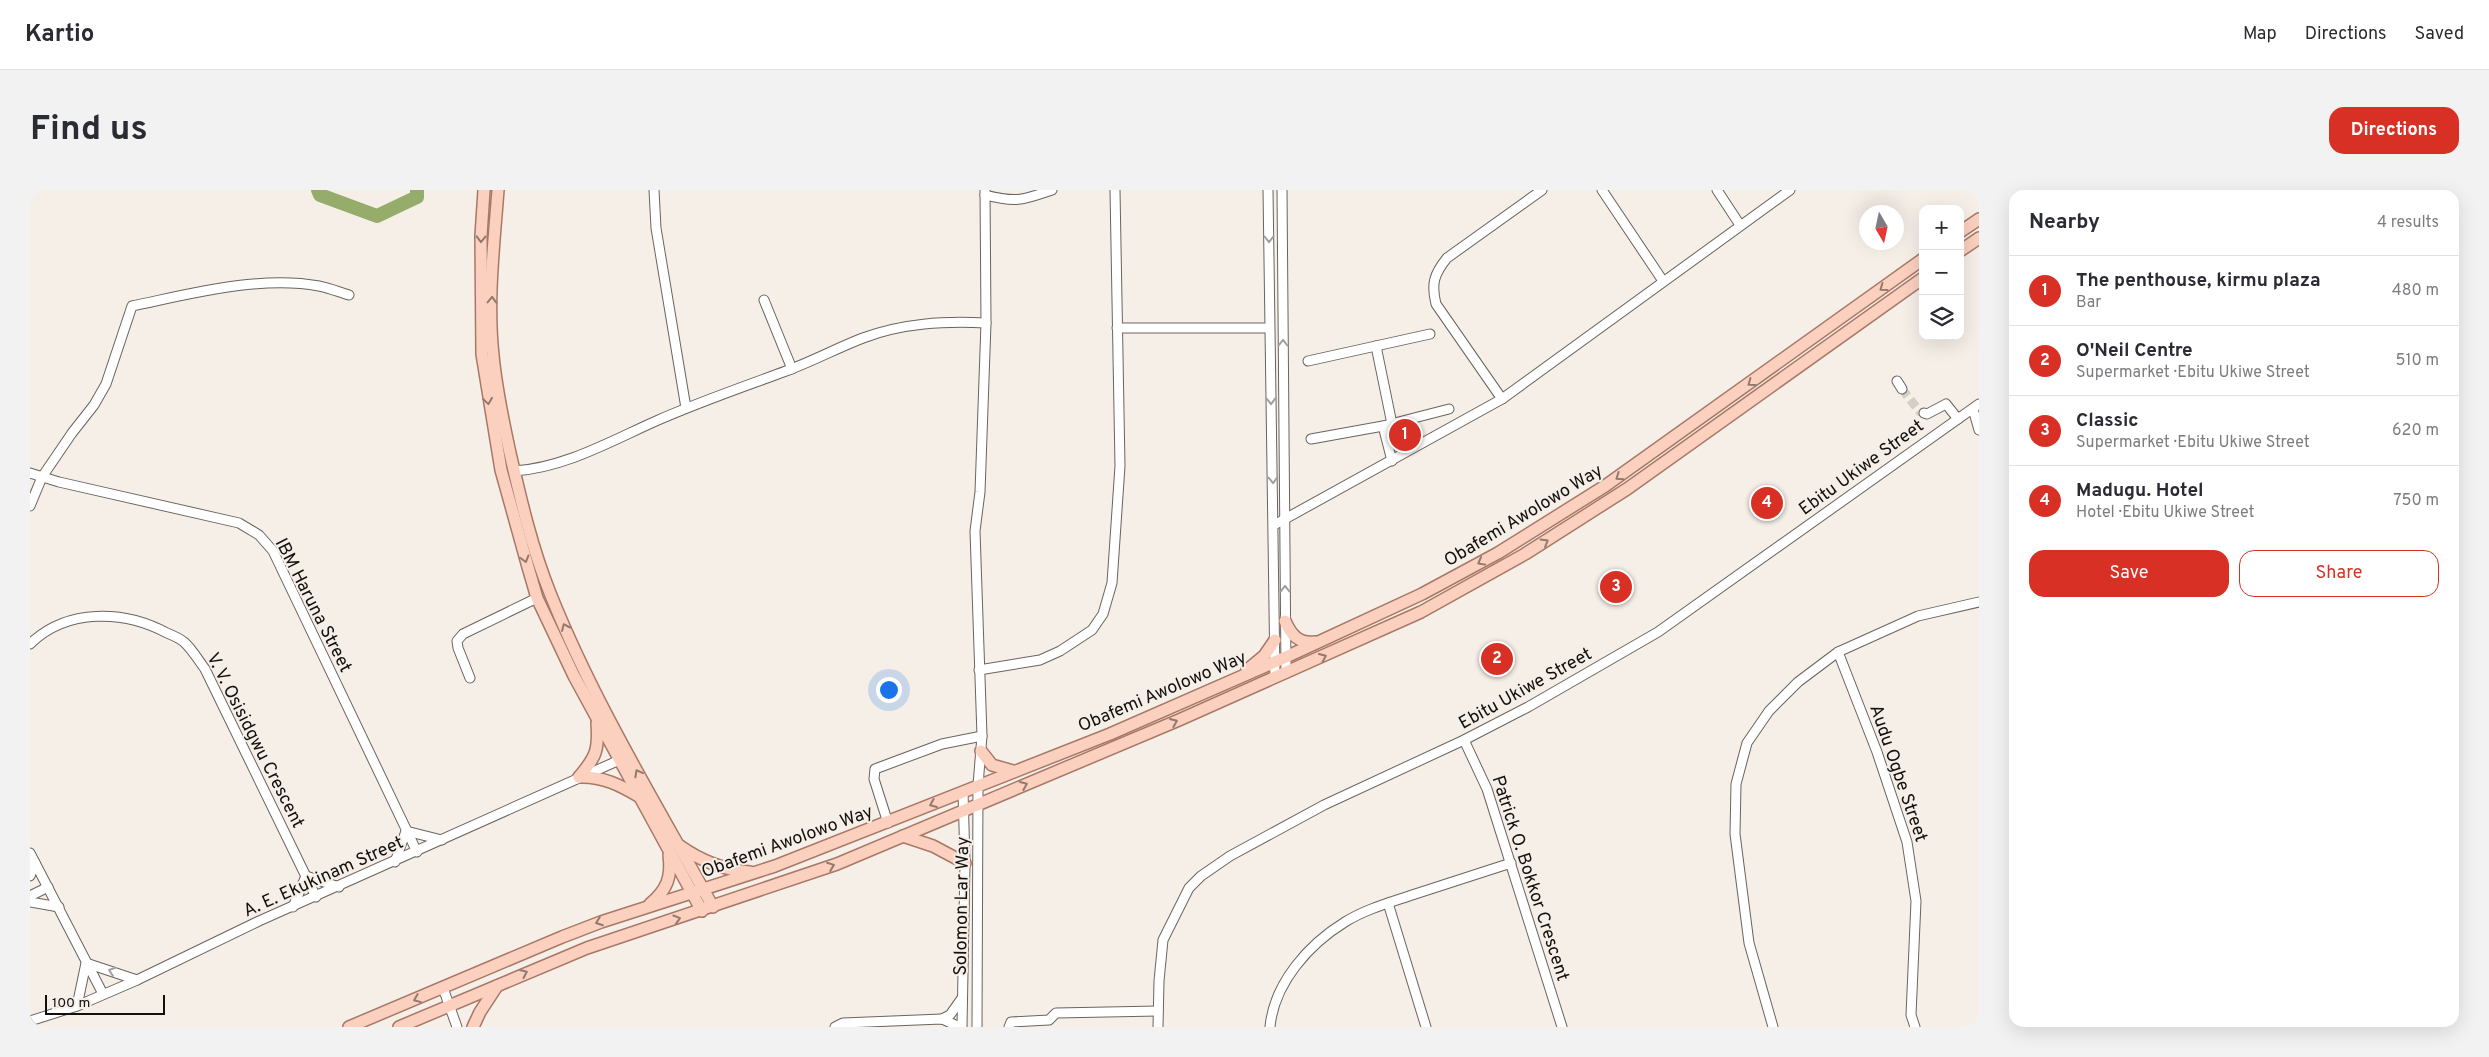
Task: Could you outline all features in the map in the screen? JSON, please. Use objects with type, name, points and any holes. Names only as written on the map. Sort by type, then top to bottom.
[{"type":"main road","points":[[484,190],[481,236],[487,327],[499,398],[525,519],[550,594],[641,797],[673,846],[720,867],[733,871],[757,872]]},
{"type":"main road","points":[[498,190],[487,327],[482,354],[501,470],[537,598],[596,717],[624,758],[707,909]]},
{"type":"main road","points":[[1964,229],[1979,219]]},
{"type":"main road","points":[[1961,250],[1979,238]]},
{"type":"main road","name":"Obafemi Awolowo Way","points":[[349,1027],[443,988],[522,952],[601,922],[757,872],[1110,734],[1322,641],[1453,578],[1575,506],[1658,450],[1919,262]]},
{"type":"main road","name":"Obafemi Awolowo Way","points":[[407,1026],[587,948],[811,874],[1286,673],[1421,612],[1559,534],[1663,465],[1919,281]]},
{"type":"main road","points":[[1285,621],[1297,639],[1309,642],[1322,641]]},
{"type":"main road","points":[[1229,682],[1264,656],[1275,640]]},
{"type":"main road","points":[[579,778],[594,760],[598,746],[596,717]]},
{"type":"main road","points":[[981,751],[992,765],[1013,771]]},
{"type":"main road","points":[[579,778],[595,777],[607,780],[641,797]]},
{"type":"main road","points":[[903,836],[933,846],[965,863]]},
{"type":"main road","points":[[646,907],[660,895],[668,884],[673,846]]},
{"type":"main road","points":[[473,1027],[480,1012],[498,985]]},
{"type":"street","points":[[654,190],[656,228],[686,408]]},
{"type":"street","points":[[986,193],[1013,201],[1022,201],[1052,190]]},
{"type":"street","points":[[979,670],[1040,660],[1092,630],[1103,614],[1112,583],[1120,466],[1115,190]]},
{"type":"street","points":[[1268,190],[1275,677]]},
{"type":"street","points":[[1282,190],[1286,673]]},
{"type":"street","points":[[1502,399],[1436,304],[1432,288],[1438,269],[1447,258],[1542,190]]},
{"type":"street","points":[[1602,190],[1663,281]]},
{"type":"street","points":[[1717,190],[1740,225]]},
{"type":"street","points":[[1274,525],[1502,399],[1790,190]]},
{"type":"street","name":"Solomon Lar Way","points":[[977,1027],[978,785],[982,736],[975,531],[980,492],[986,323],[986,193]]},
{"type":"street","points":[[30,506],[42,477],[72,432],[94,405],[106,384],[132,306],[222,288],[282,283],[320,286],[349,295]]},
{"type":"street","points":[[764,300],[792,368]]},
{"type":"street","points":[[514,471],[536,470],[576,457],[686,408],[792,368],[864,338],[909,325],[946,322],[986,323]]},
{"type":"street","points":[[1117,328],[1269,328]]},
{"type":"street","points":[[1308,361],[1430,334]]},
{"type":"street","points":[[1376,346],[1392,461]]},
{"type":"street","points":[[1924,413],[1927,414],[1946,404],[1958,418]]},
{"type":"street","points":[[1976,406],[1979,430]]},
{"type":"street","name":"Ebitu Ukiwe Street","points":[[1158,1027],[1163,940],[1188,888],[1201,876],[1230,856],[1324,805],[1464,740],[1528,707],[1658,632],[1976,406]]},
{"type":"street","points":[[1311,439],[1387,425],[1450,409]]},
{"type":"street","name":"IBM Haruna Street","points":[[30,473],[239,522],[259,535],[273,551],[417,852]]},
{"type":"street","points":[[470,678],[457,641],[463,634],[537,598]]},
{"type":"street","points":[[1772,1027],[1749,943],[1735,834],[1736,784],[1747,743],[1769,711],[1798,682],[1838,652],[1918,616],[1979,602]]},
{"type":"street","name":"V. V. Osisidgwu Crescent","points":[[30,644],[39,635],[60,624],[80,618],[105,615],[128,617],[156,627],[184,642],[205,669],[316,897]]},
{"type":"street","name":"Audu Ogbe Street","points":[[1838,652],[1877,752],[1907,842],[1916,901],[1911,1015],[1915,1027]]},
{"type":"street","points":[[888,822],[874,779],[875,770],[942,744],[982,736]]},
{"type":"street","name":"Patrick O. Bokkor Crescent","points":[[1464,740],[1488,789],[1562,1027]]},
{"type":"street","name":"A. E. Ekukinam Street","points":[[30,1021],[78,1006],[137,980],[292,907],[624,758]]},
{"type":"street","name":"Solomon Lar Way","points":[[961,1027],[965,863],[963,792]]},
{"type":"street","points":[[395,862],[406,831],[442,840]]},
{"type":"street","points":[[30,853],[86,963],[104,994]]},
{"type":"street","points":[[30,876],[35,863]]},
{"type":"street","points":[[1270,1027],[1276,997],[1287,978],[1322,938],[1346,921],[1388,904],[1511,863]]},
{"type":"street","points":[[292,907],[306,876],[339,887]]},
{"type":"street","points":[[30,896],[48,887]]},
{"type":"street","points":[[30,902],[59,907]]},
{"type":"street","points":[[1388,904],[1426,1027]]},
{"type":"street","points":[[86,963],[137,980]]},
{"type":"street","points":[[78,1006],[86,963]]},
{"type":"street","points":[[443,988],[457,1027]]},
{"type":"street","points":[[942,1019],[950,1015],[962,997]]},
{"type":"street","points":[[1009,1027],[1011,1022],[1049,1020],[1056,1014],[1158,1012]]},
{"type":"street","points":[[835,1027],[843,1023],[868,1021],[942,1019],[961,1027]]},
{"type":"waterway","points":[[318,190],[320,195],[377,216],[417,197],[417,190]]},
{"type":"tunnel","points":[[1902,389],[1920,412],[1924,413]]},
{"type":"place","name":"The penthouse, kirmu plaza","points":[[1405,435]]},
{"type":"place","name":"Madugu. Hotel","points":[[1767,503]]},
{"type":"place","name":"Classic","points":[[1616,587]]},
{"type":"place","name":"O'Neil Centre","points":[[1497,659]]}]
